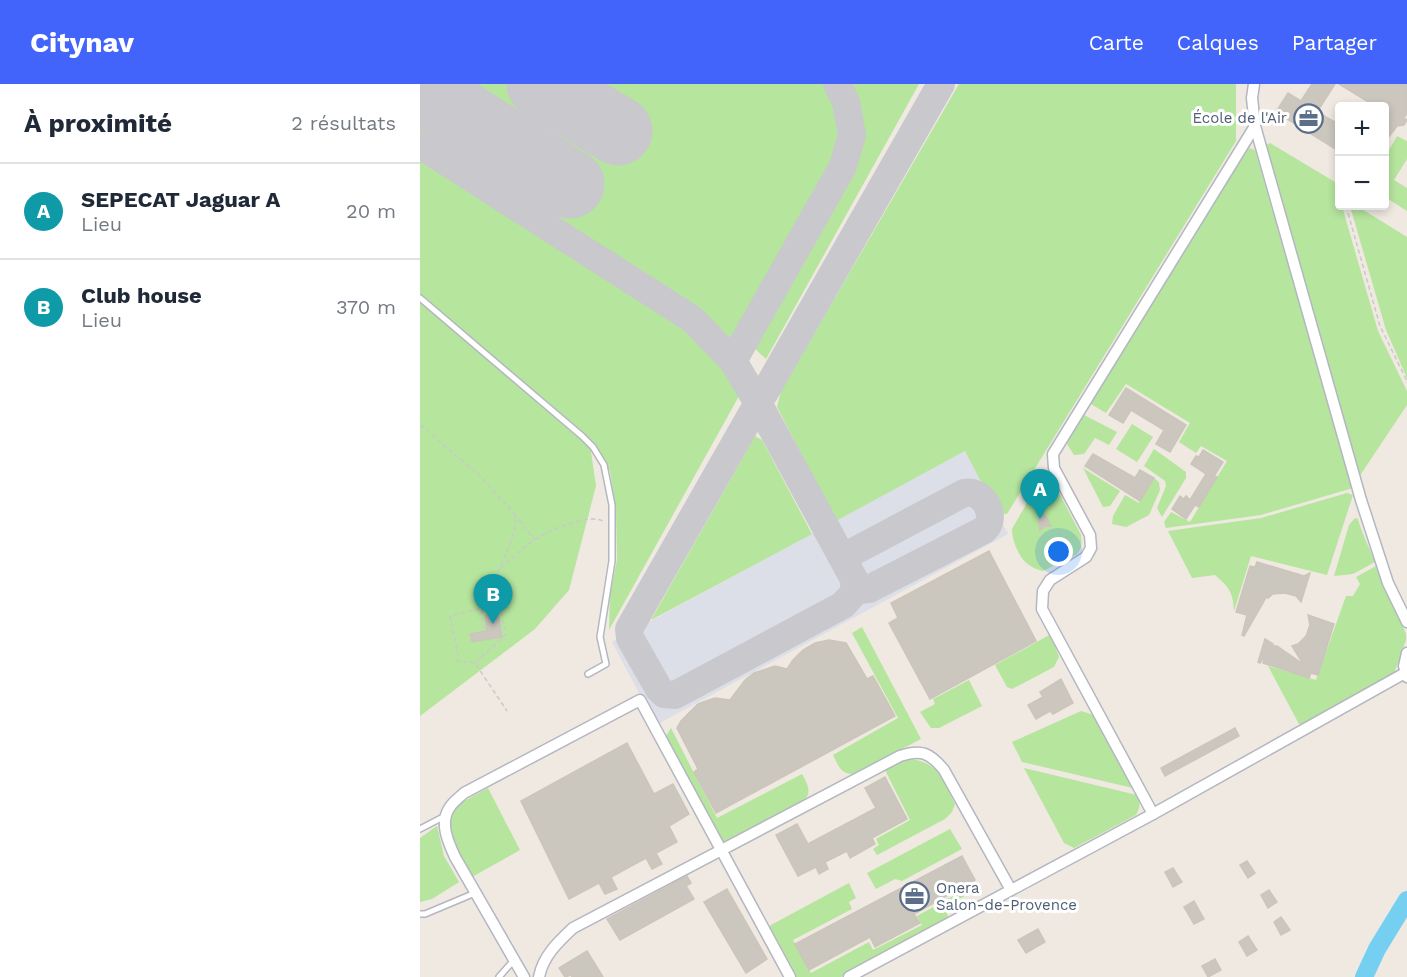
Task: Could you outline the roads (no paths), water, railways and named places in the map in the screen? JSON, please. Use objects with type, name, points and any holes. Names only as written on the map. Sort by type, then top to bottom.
[{"type":"street","points":[[1254,84],[1252,98],[1256,126],[1361,500],[1388,583],[1407,622]]},
{"type":"street","points":[[1153,814],[1042,609],[1043,591],[1050,580],[1086,556],[1091,548],[1090,535],[1054,468],[1053,454],[1256,126]]},
{"type":"street","points":[[849,977],[1406,675],[1404,666],[1407,653]]},
{"type":"street","points":[[524,977],[475,893],[446,837],[445,821],[450,807],[464,793],[640,700],[790,977]]},
{"type":"street","points":[[539,977],[542,963],[559,941],[573,928],[900,756],[922,752],[934,757],[944,770],[1011,890]]},
{"type":"lane","points":[[420,298],[593,447],[604,465],[612,505],[612,561],[600,637],[606,664],[588,674]]},
{"type":"lane","points":[[420,829],[447,815]]},
{"type":"lane","points":[[420,914],[475,893]]},
{"type":"lane","points":[[499,977],[514,960]]},
{"type":"waterway","points":[[1364,977],[1377,949],[1407,900]]},
{"type":"place","name":"École de l'Air","points":[[1308,118]]},
{"type":"place","name":"SEPECAT Jaguar A","points":[[1040,519]]},
{"type":"place","name":"Club house","points":[[493,624]]},
{"type":"place","name":"Onera Salon-de-Provence","points":[[915,897]]}]
